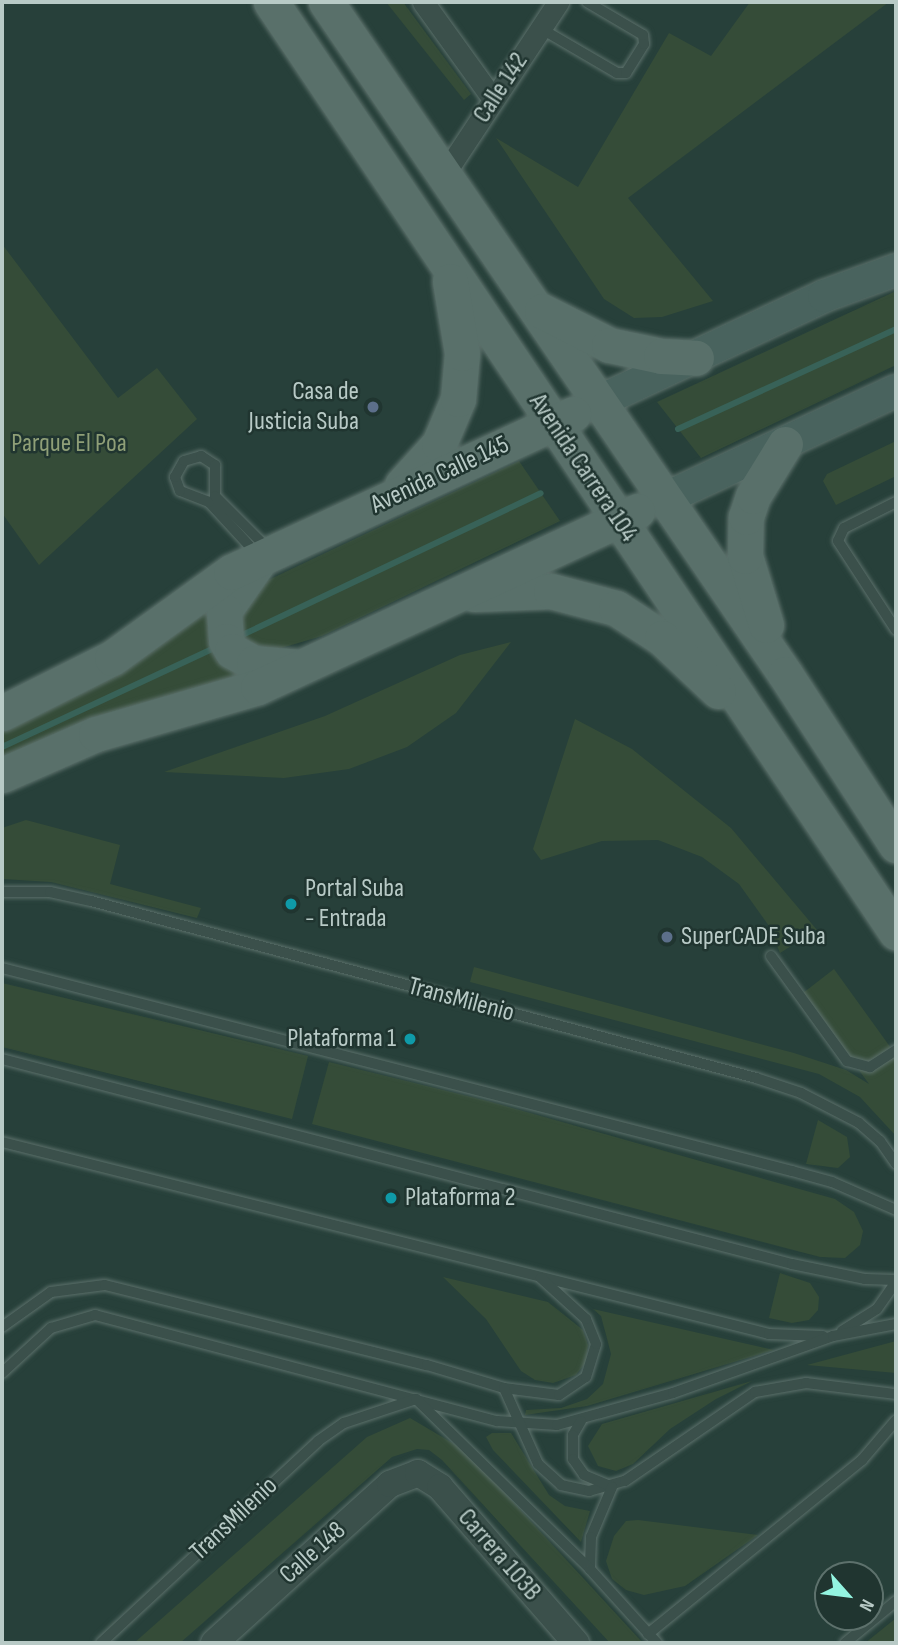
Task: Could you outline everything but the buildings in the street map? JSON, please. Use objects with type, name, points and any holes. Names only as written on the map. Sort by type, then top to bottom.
[{"type":"main road","name":"Avenida Carrera 104","points":[[271,2],[448,271],[896,932]]},
{"type":"main road","name":"Avenida Carrera 104","points":[[326,2],[785,674],[896,845]]},
{"type":"main road","points":[[385,500],[427,460],[454,415],[462,353],[448,271]]},
{"type":"main road","name":"Avenida Calle 145","points":[[2,713],[112,658],[204,588],[267,556],[824,296],[892,272]]},
{"type":"main road","points":[[533,306],[569,329],[609,345],[661,356],[696,358]]},
{"type":"main road","points":[[2,775],[96,734],[215,701],[305,667],[450,596],[896,391]]},
{"type":"main road","points":[[785,444],[752,496],[746,517],[745,556],[785,674]]},
{"type":"main road","points":[[267,556],[229,600],[223,622],[226,641],[242,658],[267,666],[305,667]]},
{"type":"main road","points":[[450,596],[551,591],[616,608],[662,638],[768,740]]},
{"type":"street","points":[[423,2],[494,99]]},
{"type":"street","name":"Calle 142","points":[[445,173],[558,2]]},
{"type":"street","name":"Calle 148","points":[[214,1643],[390,1484],[418,1473]]},
{"type":"street","name":"Carrera 103B","points":[[418,1473],[440,1488],[576,1643]]},
{"type":"lane","points":[[540,29],[617,73],[626,73],[645,37],[587,2]]},
{"type":"lane","points":[[201,456],[215,465],[215,496],[267,556],[209,502],[180,491],[175,477],[184,461],[201,456]]},
{"type":"lane","points":[[896,502],[844,528],[838,541],[896,630]]},
{"type":"lane","name":"TransMilenio","points":[[2,892],[50,891],[91,901],[756,1078],[802,1093],[859,1123],[880,1141],[896,1164]]},
{"type":"lane","points":[[771,956],[846,1061],[870,1067],[896,1050]]},
{"type":"lane","points":[[2,968],[792,1171],[845,1187],[896,1210]]},
{"type":"lane","points":[[2,1059],[792,1264],[865,1279],[896,1281]]},
{"type":"lane","points":[[2,1142],[769,1334],[833,1336],[877,1309],[896,1281]]},
{"type":"lane","points":[[2,1327],[51,1292],[105,1285],[427,1365],[504,1388],[559,1395],[579,1385],[594,1364],[596,1344],[586,1319],[538,1276]]},
{"type":"lane","points":[[2,1373],[51,1328],[94,1315],[517,1424],[581,1421],[833,1336],[896,1324]]},
{"type":"lane","points":[[504,1388],[517,1424],[538,1464],[555,1481],[577,1490],[612,1487],[755,1392],[806,1383],[896,1394]]},
{"type":"lane","points":[[416,1399],[590,1569],[657,1643]]},
{"type":"lane","name":"TransMilenio","points":[[101,1643],[318,1441],[353,1419],[416,1399]]},
{"type":"lane","points":[[649,1634],[862,1460],[896,1420]]},
{"type":"lane","points":[[581,1421],[573,1435],[573,1459],[584,1475],[612,1487]]},
{"type":"lane","points":[[590,1569],[591,1537],[612,1487]]},
{"type":"lane","points":[[845,1643],[896,1601]]},
{"type":"green space","points":[[386,2],[403,2],[471,94],[464,100]]},
{"type":"green space","points":[[750,2],[889,2],[628,198],[713,301],[662,317],[634,318],[604,299],[496,138],[578,187],[669,33],[711,56]]},
{"type":"green space","name":"Parque El Poa","points":[[2,244],[118,398],[157,368],[197,419],[39,565],[2,513]]},
{"type":"green space","points":[[896,291],[896,365],[701,458],[657,402]]},
{"type":"green space","points":[[896,441],[896,476],[836,505],[823,481],[827,474]]},
{"type":"green space","points":[[519,461],[560,521],[322,636],[271,651],[246,642],[241,632],[242,600],[260,584]]},
{"type":"green space","points":[[212,603],[251,678],[2,763],[2,727]]},
{"type":"green space","points":[[511,642],[456,713],[407,747],[349,769],[284,778],[164,772],[325,716],[460,655]]},
{"type":"green space","points":[[575,719],[632,749],[731,828],[817,930],[780,953],[769,926],[739,884],[702,857],[658,840],[602,841],[541,860],[533,849]]},
{"type":"green space","points":[[26,820],[120,845],[110,884],[201,908],[197,918],[51,882],[2,879],[2,828]]},
{"type":"green space","points":[[474,967],[794,1053],[846,1070],[869,1084],[803,993],[834,969],[896,1055],[896,1136],[860,1097],[819,1074],[470,982]]},
{"type":"green space","points":[[2,983],[308,1056],[292,1119],[2,1047]]},
{"type":"green space","points":[[329,1062],[488,1101],[835,1199],[854,1212],[863,1231],[860,1245],[845,1258],[820,1257],[312,1124]]},
{"type":"green space","points":[[818,1120],[847,1137],[850,1157],[838,1168],[806,1164]]},
{"type":"green space","points":[[780,1273],[810,1283],[819,1297],[818,1310],[809,1320],[792,1323],[769,1318]]},
{"type":"green space","points":[[443,1277],[548,1302],[583,1330],[588,1345],[586,1362],[576,1375],[553,1383],[535,1380],[521,1371],[486,1319]]},
{"type":"green space","points":[[593,1309],[774,1350],[587,1406],[525,1415],[526,1410],[561,1408],[587,1399],[603,1384],[611,1354],[601,1316]]},
{"type":"green space","points":[[896,1341],[896,1373],[807,1365]]},
{"type":"green space","points":[[752,1381],[716,1399],[670,1429],[633,1464],[616,1471],[598,1466],[588,1446],[602,1424]]},
{"type":"green space","points":[[410,1418],[466,1451],[643,1643],[610,1643],[442,1460],[429,1450],[417,1449],[392,1457],[180,1643],[134,1643],[367,1437]]},
{"type":"green space","points":[[492,1433],[511,1433],[549,1495],[565,1506],[590,1511],[581,1542],[493,1450],[486,1437]]},
{"type":"green space","points":[[638,1520],[758,1535],[685,1586],[644,1595],[626,1590],[612,1579],[606,1561],[614,1536],[626,1521]]},
{"type":"green space","points":[[896,1618],[896,1643],[865,1643],[880,1631],[884,1631],[884,1628]]},
{"type":"waterway","points":[[678,429],[896,329]]},
{"type":"waterway","points":[[238,637],[541,493]]},
{"type":"waterway","points":[[2,747],[216,647]]},
{"type":"place","name":"Casa de Justicia Suba","points":[[373,407]]},
{"type":"place","name":"Portal Suba - Entrada","points":[[291,904]]},
{"type":"place","name":"SuperCADE Suba","points":[[667,937]]},
{"type":"place","name":"Plataforma 1","points":[[410,1039]]},
{"type":"place","name":"Plataforma 2","points":[[391,1198]]}]
